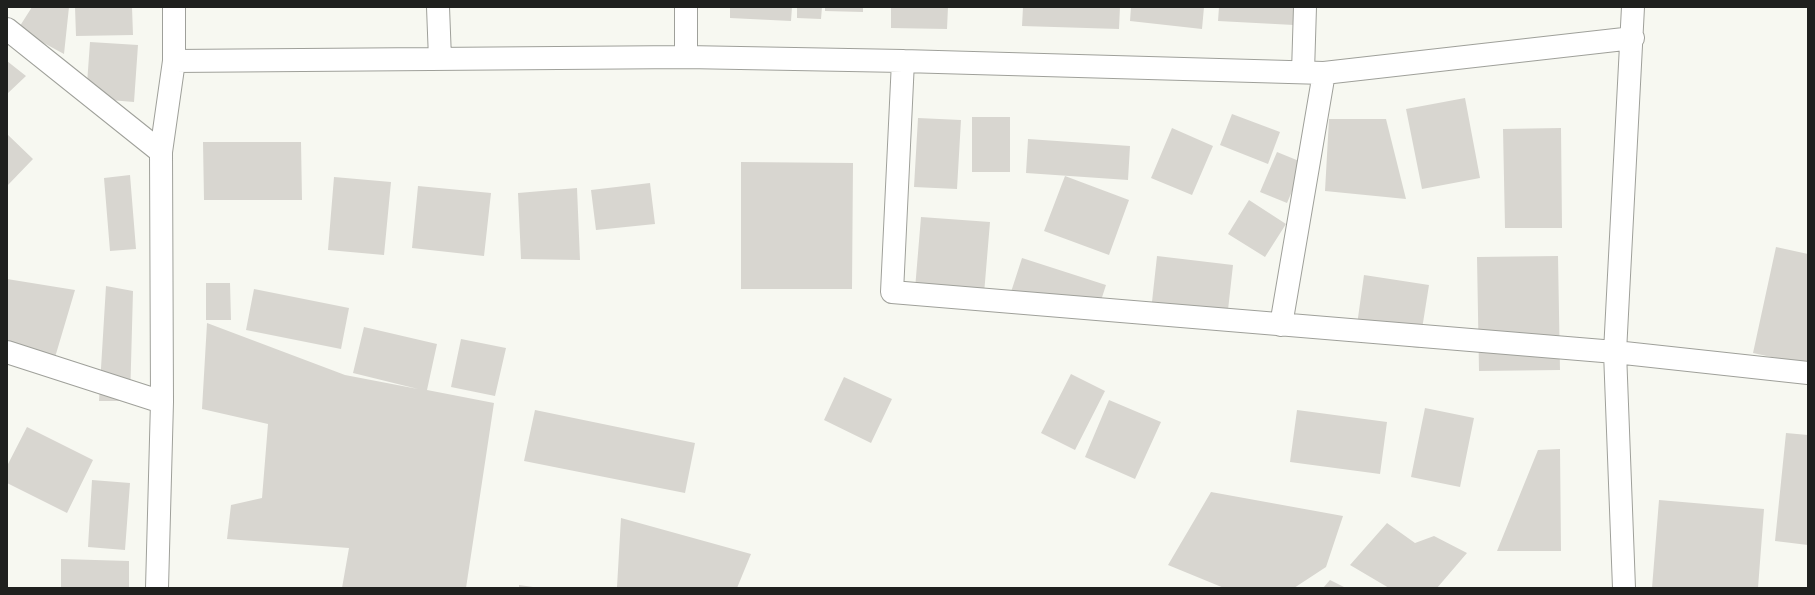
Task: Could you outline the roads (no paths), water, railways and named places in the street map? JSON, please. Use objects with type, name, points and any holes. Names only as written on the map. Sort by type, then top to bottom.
[{"type":"street","points":[[157,588],[162,402],[161,152],[174,61],[174,7]]},
{"type":"street","points":[[438,7],[440,59]]},
{"type":"street","points":[[686,7],[686,58]]},
{"type":"street","points":[[1302,72],[1305,7]]},
{"type":"street","points":[[1624,588],[1615,352],[1633,38],[1633,7]]},
{"type":"street","points":[[7,29],[161,152]]},
{"type":"street","points":[[174,61],[686,58],[904,61],[1324,73],[1633,38]]},
{"type":"street","points":[[904,61],[892,292],[1615,352],[1808,373]]},
{"type":"street","points":[[1281,325],[1324,73]]},
{"type":"street","points":[[7,352],[162,402]]}]
